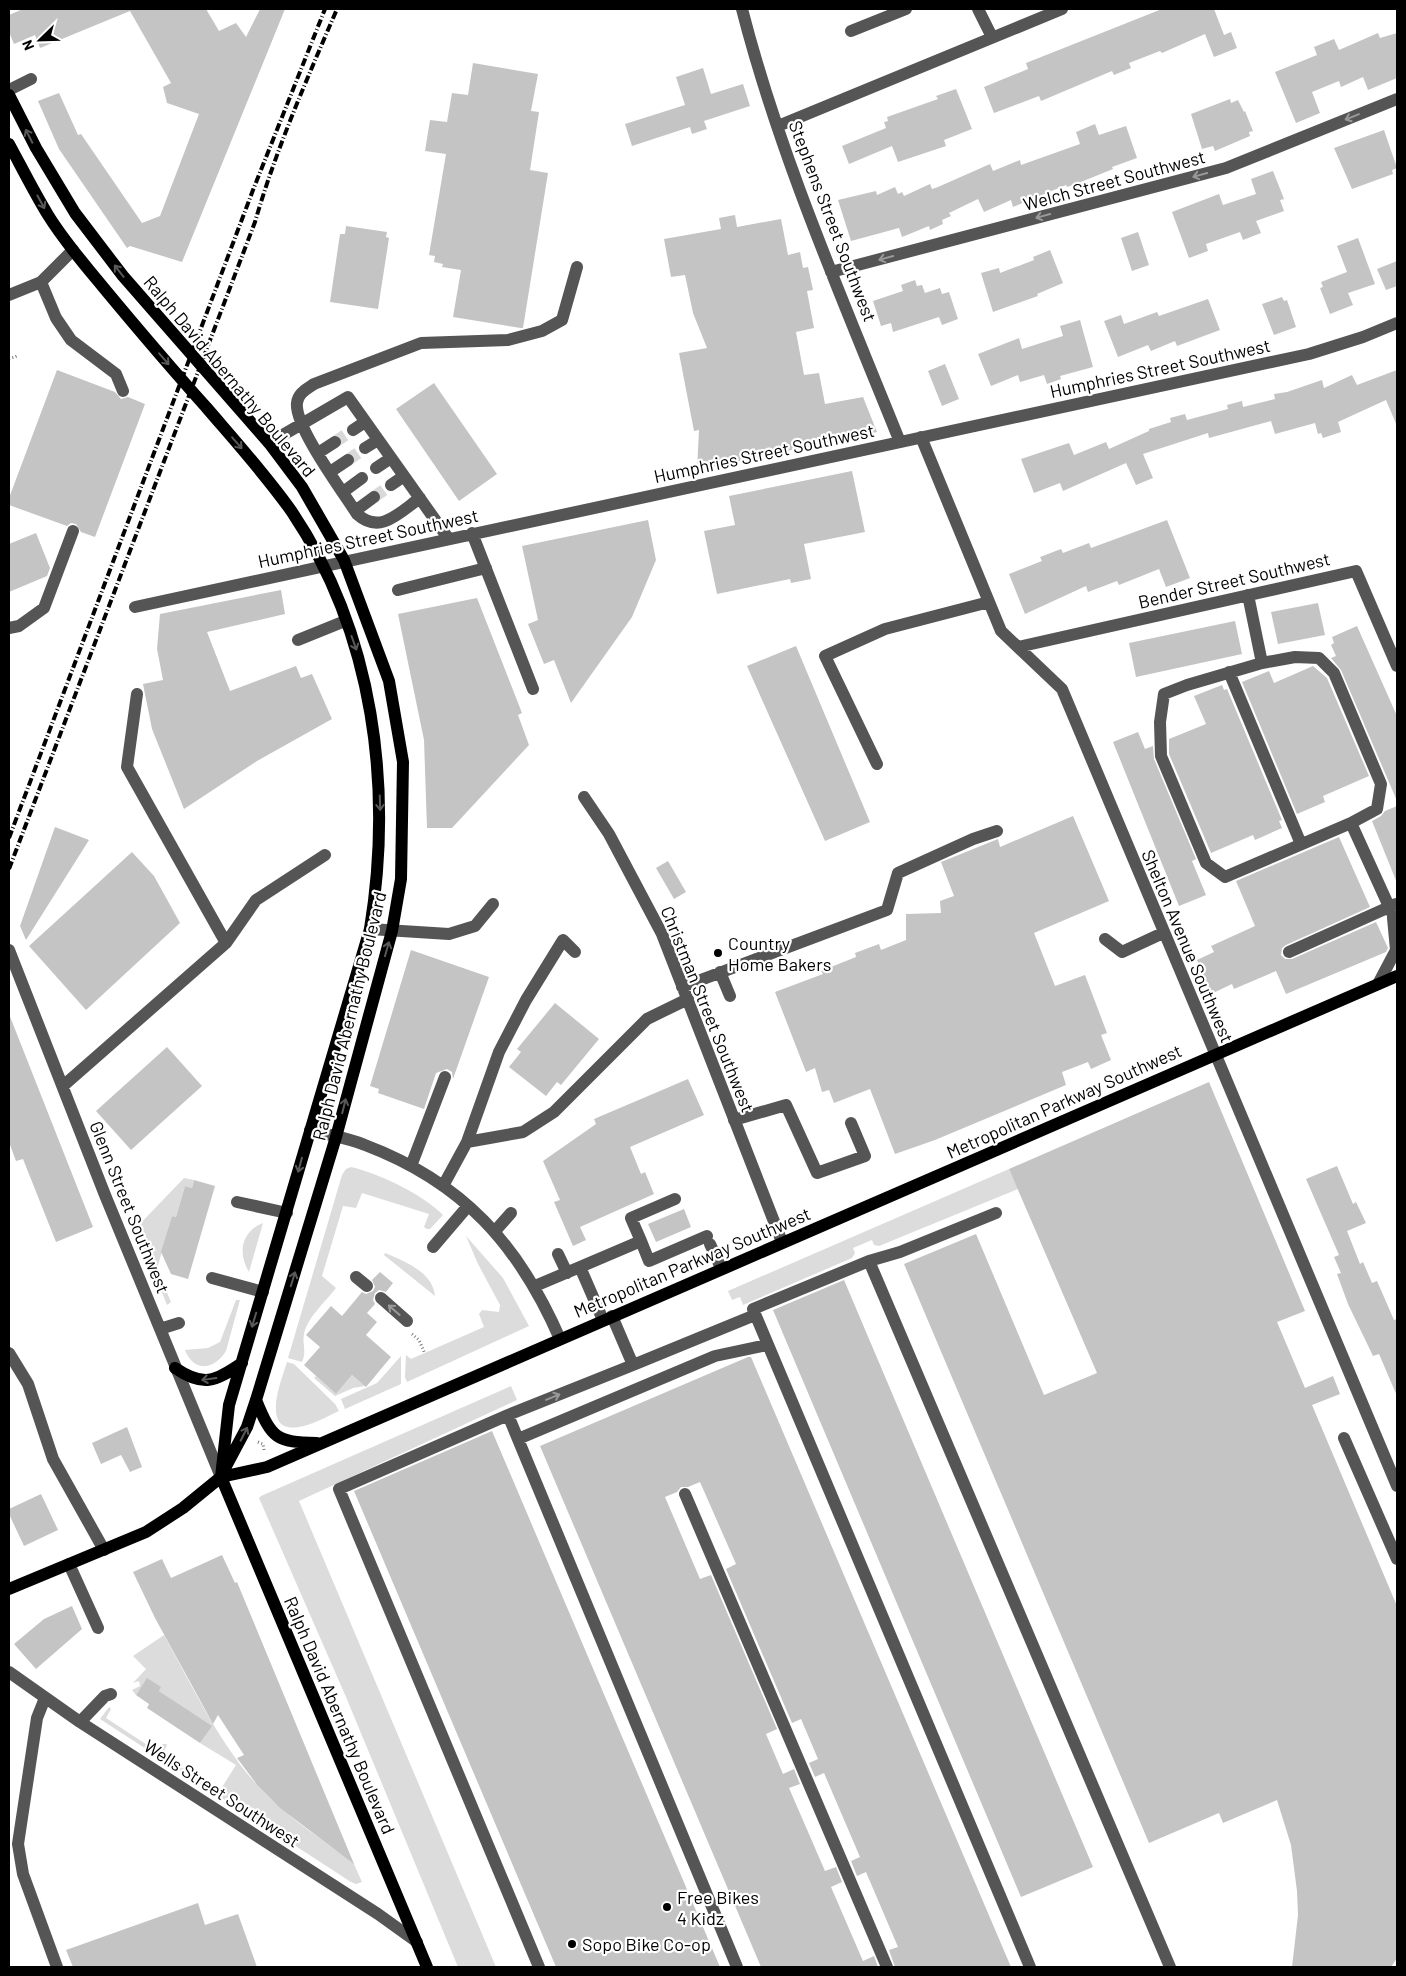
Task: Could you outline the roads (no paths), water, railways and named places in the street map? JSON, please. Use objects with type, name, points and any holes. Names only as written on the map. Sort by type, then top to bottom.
[{"type":"main road","name":"Ralph David Abernathy Boulevard","points":[[9,95],[40,156],[80,220],[123,276],[269,443],[306,493],[344,560],[389,681],[403,762],[402,879],[392,931],[336,1137],[256,1400],[247,1427],[221,1476]]},
{"type":"main road","name":"Ralph David Abernathy Boulevard","points":[[9,144],[48,216],[73,250],[260,469],[292,512],[324,565],[356,649],[369,700],[377,752],[380,805],[379,858],[370,929],[229,1405],[221,1476],[427,1967]]},
{"type":"main road","name":"Metropolitan Parkway Southwest","points":[[221,1476],[262,1469],[1397,976]]},
{"type":"main road","points":[[175,1368],[188,1376],[206,1381],[223,1376],[242,1363]]},
{"type":"main road","points":[[256,1400],[265,1423],[276,1436],[287,1442],[322,1443]]},
{"type":"main road","points":[[9,1589],[146,1532],[183,1508],[221,1476]]},
{"type":"street","name":"Stephens Street Southwest","points":[[742,9],[778,126],[831,272],[900,442]]},
{"type":"street","points":[[851,31],[906,9]]},
{"type":"street","points":[[778,126],[1062,9]]},
{"type":"street","points":[[980,13],[992,37]]},
{"type":"street","points":[[9,90],[31,79]]},
{"type":"street","name":"Welch Street Southwest","points":[[831,272],[1226,168],[1397,99]]},
{"type":"street","points":[[9,295],[41,282],[73,250]]},
{"type":"street","points":[[420,498],[378,524],[366,522],[355,511],[301,426],[296,404],[299,395],[314,384],[421,343],[508,340],[542,331],[562,320],[576,267]]},
{"type":"street","points":[[41,282],[56,318],[71,340],[116,374],[123,390]]},
{"type":"street","name":"Humphries Street Southwest","points":[[135,607],[344,560],[1309,354],[1363,337],[1397,323]]},
{"type":"street","points":[[269,443],[348,397],[448,538]]},
{"type":"street","points":[[353,430],[365,422]]},
{"type":"street","name":"Shelton Avenue Southwest","points":[[921,437],[1001,631],[1062,688],[1163,934],[1397,1486]]},
{"type":"street","points":[[365,448],[378,440]]},
{"type":"street","points":[[318,453],[335,442]]},
{"type":"street","points":[[376,468],[391,458]]},
{"type":"street","points":[[330,472],[348,460]]},
{"type":"street","points":[[392,486],[404,476]]},
{"type":"street","points":[[343,492],[362,478]]},
{"type":"street","points":[[355,511],[374,497]]},
{"type":"street","points":[[9,628],[19,626],[44,608],[73,532]]},
{"type":"street","points":[[472,533],[533,689]]},
{"type":"street","points":[[398,590],[486,568]]},
{"type":"street","name":"Bender Street Southwest","points":[[1018,647],[1356,571],[1397,666]]},
{"type":"street","points":[[1248,595],[1262,663]]},
{"type":"street","points":[[877,764],[825,656],[885,629],[989,602]]},
{"type":"street","points":[[298,640],[346,621]]},
{"type":"street","points":[[1295,657],[1319,658],[1334,673],[1381,784],[1377,809],[1351,823],[1225,877],[1206,863],[1161,756],[1160,722],[1164,694],[1229,672],[1295,657]]},
{"type":"street","points":[[1229,672],[1301,844]]},
{"type":"street","points":[[137,694],[127,766],[226,943]]},
{"type":"street","name":"Christman Street Southwest","points":[[584,797],[609,834],[662,934],[782,1242]]},
{"type":"street","points":[[1351,823],[1394,913],[1396,950],[1378,984]]},
{"type":"street","points":[[682,986],[887,910],[898,873],[974,839],[997,831]]},
{"type":"street","points":[[62,1086],[226,943],[256,900],[325,855]]},
{"type":"street","points":[[370,929],[449,934],[474,926],[493,904]]},
{"type":"street","points":[[1289,952],[1394,913]]},
{"type":"street","points":[[1105,939],[1122,952],[1163,934]]},
{"type":"street","points":[[443,1186],[467,1142],[499,1052],[526,1000],[563,940],[575,952]]},
{"type":"street","name":"Glenn Street Southwest","points":[[9,950],[175,1368],[221,1476]]},
{"type":"street","points":[[720,972],[730,996]]},
{"type":"street","points":[[467,1142],[523,1132],[554,1112],[647,1019],[688,1000]]},
{"type":"street","points":[[411,1166],[445,1077]]},
{"type":"street","points":[[734,1120],[786,1105],[817,1173],[865,1156],[851,1123]]},
{"type":"street","points":[[310,1130],[364,1144],[411,1166],[443,1186],[468,1206],[495,1230],[524,1269],[535,1286],[560,1339]]},
{"type":"street","points":[[675,1199],[631,1218],[650,1261],[708,1240],[721,1268]]},
{"type":"street","points":[[237,1202],[287,1213]]},
{"type":"street","points":[[433,1247],[468,1206]]},
{"type":"street","points":[[495,1230],[511,1213]]},
{"type":"street","points":[[996,1213],[900,1252],[869,1260],[753,1309],[1030,1967]]},
{"type":"street","points":[[535,1286],[641,1241]]},
{"type":"street","points":[[558,1254],[567,1273]]},
{"type":"street","points":[[869,1260],[1170,1967]]},
{"type":"street","points":[[580,1267],[633,1365]]},
{"type":"street","points":[[212,1278],[263,1292]]},
{"type":"street","points":[[356,1278],[367,1286]]},
{"type":"street","points":[[380,1298],[409,1327]]},
{"type":"street","points":[[539,1967],[339,1489],[508,1415],[755,1315]]},
{"type":"street","points":[[160,1330],[179,1323]]},
{"type":"street","points":[[518,1439],[715,1356],[767,1345]]},
{"type":"street","points":[[9,1353],[28,1384],[53,1459],[104,1550]]},
{"type":"street","points":[[508,1415],[737,1967]]},
{"type":"street","points":[[1344,1438],[1397,1559]]},
{"type":"street","points":[[685,1494],[887,1967]]},
{"type":"street","points":[[69,1564],[98,1628]]},
{"type":"street","name":"Wells Street Southwest","points":[[9,1672],[80,1722],[378,1914],[417,1942]]},
{"type":"street","points":[[80,1722],[105,1696],[111,1694]]},
{"type":"street","points":[[45,1698],[36,1718],[18,1844],[23,1874],[57,1967]]},
{"type":"street","points":[[9,1843],[20,1835]]},
{"type":"tunnel","points":[[335,442],[353,430]]},
{"type":"tunnel","points":[[348,460],[365,448]]},
{"type":"tunnel","points":[[374,497],[391,485]]},
{"type":"railway","points":[[9,838],[253,190],[325,9]]},
{"type":"railway","points":[[9,869],[255,222],[282,141],[337,9]]},
{"type":"place","name":"Country Home Bakers","points":[[718,953]]},
{"type":"place","name":"Free Bikes 4 Kidz","points":[[667,1907]]},
{"type":"place","name":"Sopo Bike Co-op","points":[[572,1944]]}]
